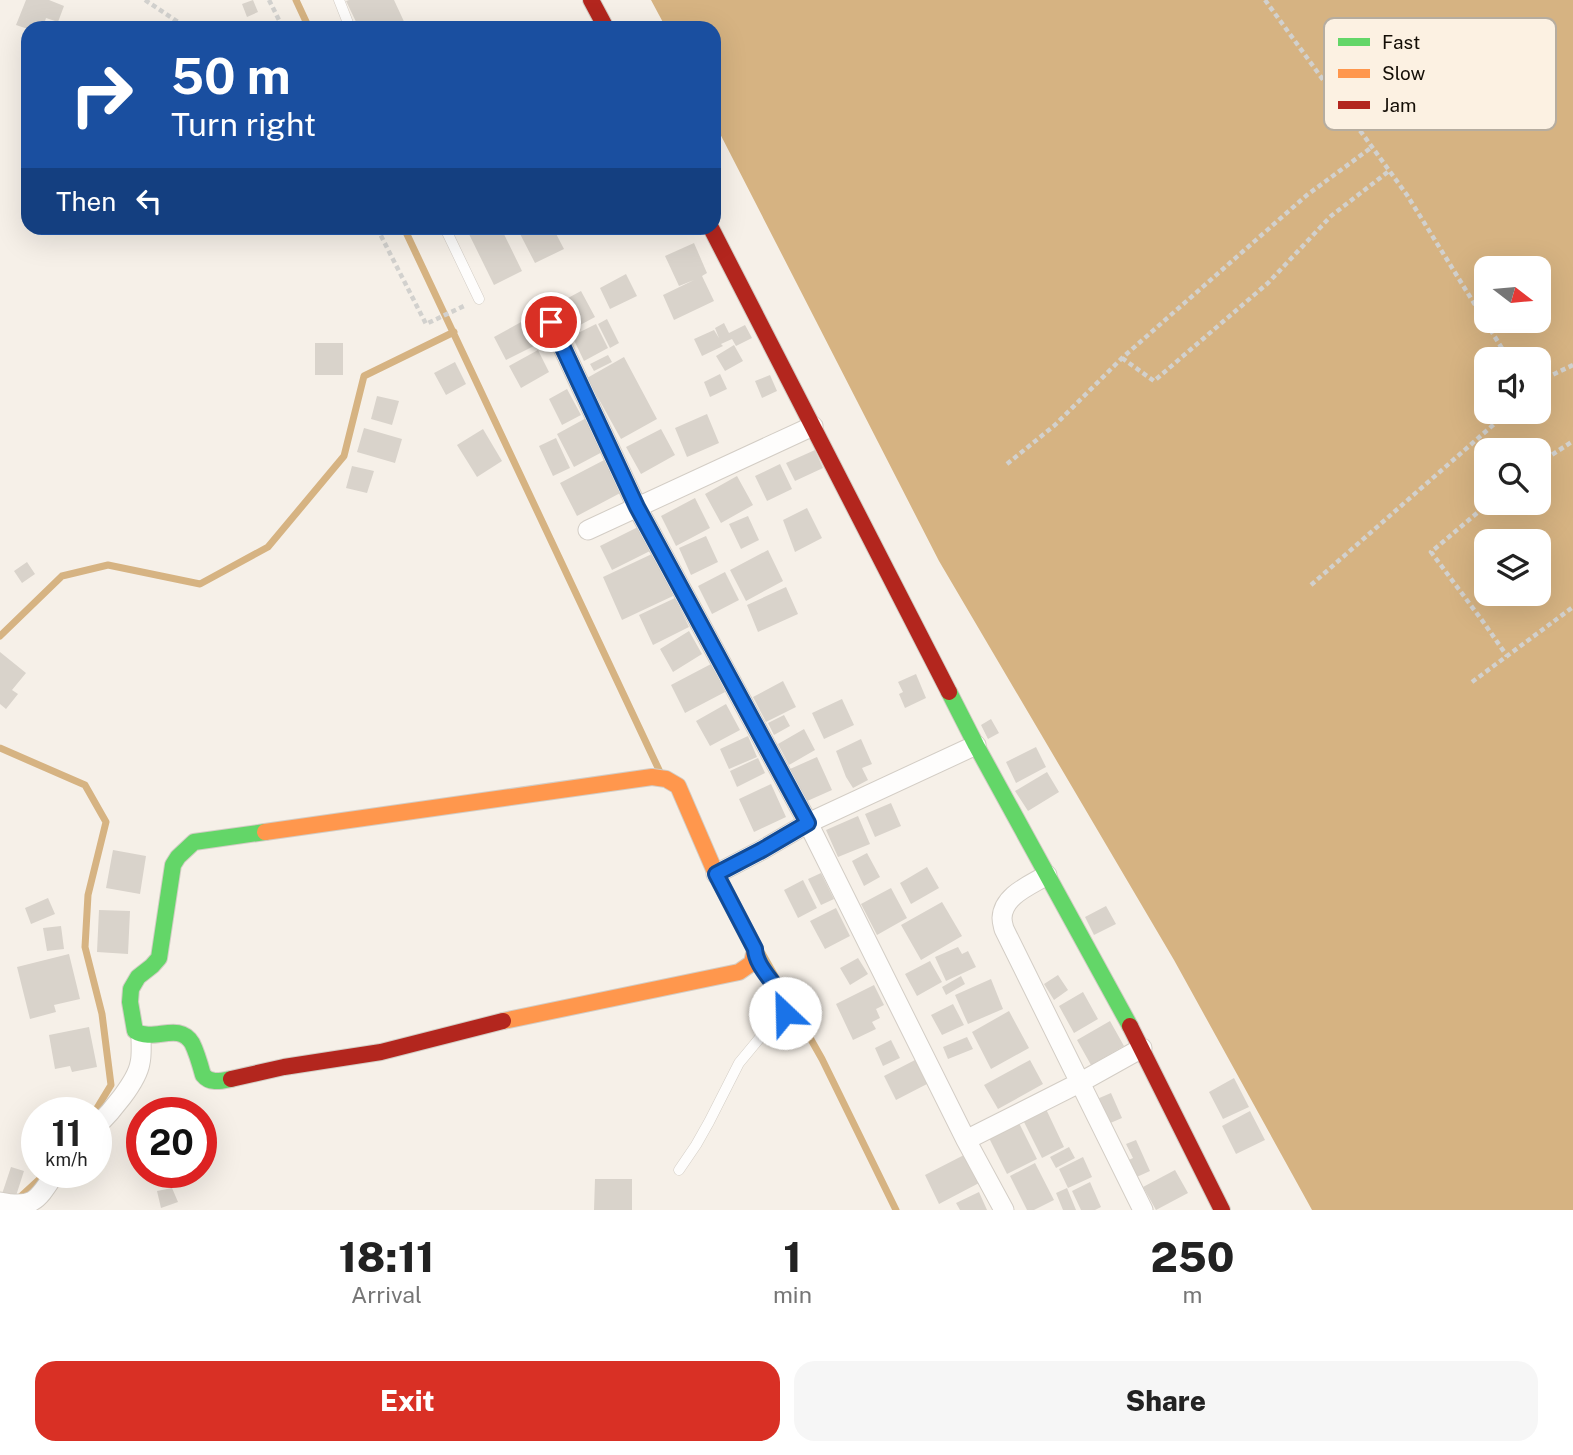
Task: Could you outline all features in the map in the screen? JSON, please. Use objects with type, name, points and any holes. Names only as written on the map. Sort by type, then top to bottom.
[{"type":"street","points":[[591,0],[602,21]]},
{"type":"street","points":[[714,235],[976,745],[1142,1048],[1222,1210]]},
{"type":"street","points":[[551,322],[637,507],[808,823],[966,1140],[1004,1210]]},
{"type":"street","points":[[588,530],[813,426]]},
{"type":"street","points":[[721,872],[808,823],[976,745]]},
{"type":"street","points":[[662,777],[678,786],[721,872],[755,949],[755,958],[748,967],[739,972],[475,1027],[381,1052],[285,1067],[216,1082],[203,1075],[189,1038],[183,1034],[177,1032],[146,1037],[135,1031],[129,995],[135,979],[159,958],[173,865],[194,842],[662,777]]},
{"type":"street","points":[[1047,875],[1014,895],[1005,906],[1002,918],[1004,929],[1143,1210]]},
{"type":"street","points":[[112,1108],[138,1069],[141,1036]]},
{"type":"street","points":[[966,1140],[1142,1048]]},
{"type":"street","points":[[0,1202],[22,1205],[32,1202],[40,1197],[45,1188]]},
{"type":"lane","points":[[339,0],[347,21]]},
{"type":"lane","points":[[448,235],[479,299]]},
{"type":"lane","points":[[679,1170],[709,1122],[738,1063],[785,1013],[784,1003],[755,958]]},
{"type":"path","points":[[145,0],[176,21]]},
{"type":"path","points":[[269,0],[280,21]]},
{"type":"path","points":[[1265,0],[1324,82]]},
{"type":"path","points":[[1359,130],[1406,195],[1501,347]]},
{"type":"path","points":[[1007,464],[1055,425],[1122,358],[1307,195],[1372,148]]},
{"type":"path","points":[[1122,358],[1154,381],[1268,283],[1331,216],[1389,171]]},
{"type":"path","points":[[381,235],[426,324],[464,306]]},
{"type":"path","points":[[1551,376],[1573,365]]},
{"type":"path","points":[[1311,585],[1494,424]]},
{"type":"path","points":[[1551,455],[1573,441]]},
{"type":"path","points":[[1475,515],[1431,552],[1507,656]]},
{"type":"path","points":[[1472,682],[1573,607]]},
{"type":"shaded area","points":[[651,0],[1573,0],[1573,1210],[1312,1210],[1174,960],[939,561],[721,136],[721,21],[662,21]]},
{"type":"building","points":[[26,0],[49,0],[64,6],[58,21],[46,18],[45,21],[21,21],[21,27],[16,25]]},
{"type":"building","points":[[253,0],[258,12],[247,17],[242,4]]},
{"type":"building","points":[[394,0],[404,21],[356,21],[346,1]]},
{"type":"building","points":[[469,235],[504,235],[522,271],[494,285]]},
{"type":"building","points":[[521,235],[557,235],[564,249],[535,263]]},
{"type":"building","points":[[694,243],[707,273],[702,276],[714,301],[674,320],[663,295],[694,280],[679,286],[665,256]]},
{"type":"building","points":[[626,274],[637,296],[610,309],[600,288]]},
{"type":"building","points":[[581,291],[595,317],[569,331],[555,305]]},
{"type":"building","points":[[607,319],[619,343],[610,348],[598,324]]},
{"type":"building","points":[[523,321],[536,345],[506,360],[494,337]]},
{"type":"building","points":[[724,323],[729,333],[745,325],[752,338],[736,346],[732,339],[702,356],[694,339],[714,330],[719,338],[715,328]]},
{"type":"building","points":[[596,324],[608,348],[584,361],[572,336]]},
{"type":"building","points":[[315,343],[343,343],[343,375],[315,375]]},
{"type":"building","points":[[734,345],[743,361],[725,371],[716,356]]},
{"type":"building","points":[[538,350],[549,372],[521,388],[509,366]]},
{"type":"building","points":[[608,355],[612,362],[594,371],[590,364]]},
{"type":"building","points":[[624,357],[657,419],[621,439],[587,378]]},
{"type":"building","points":[[455,362],[466,384],[446,395],[434,373]]},
{"type":"building","points":[[720,374],[727,389],[710,397],[704,382]]},
{"type":"building","points":[[770,375],[777,391],[762,398],[755,381]]},
{"type":"building","points":[[567,389],[581,415],[562,425],[549,399]]},
{"type":"building","points":[[377,396],[399,401],[392,425],[371,419]]},
{"type":"building","points":[[707,414],[719,443],[687,457],[675,428]]},
{"type":"building","points":[[588,417],[606,450],[574,467],[557,434]]},
{"type":"building","points":[[364,428],[402,439],[395,463],[357,452]]},
{"type":"building","points":[[483,429],[502,461],[477,477],[457,445]]},
{"type":"building","points":[[661,429],[675,455],[641,474],[626,447]]},
{"type":"building","points":[[556,438],[570,468],[553,476],[539,446]]},
{"type":"building","points":[[815,450],[823,468],[795,481],[786,463]]},
{"type":"building","points":[[608,458],[624,491],[577,516],[560,483]]},
{"type":"building","points":[[780,464],[792,489],[767,501],[755,476]]},
{"type":"building","points":[[352,466],[374,471],[367,493],[346,488]]},
{"type":"building","points":[[737,476],[753,505],[721,523],[705,494]]},
{"type":"building","points":[[695,498],[710,528],[676,546],[661,516]]},
{"type":"building","points":[[807,508],[822,538],[795,552],[783,520]]},
{"type":"building","points":[[748,516],[759,540],[741,549],[729,524]]},
{"type":"building","points":[[638,527],[650,551],[612,570],[600,546]]},
{"type":"building","points":[[706,536],[718,562],[691,575],[679,548]]},
{"type":"building","points":[[768,550],[783,581],[746,601],[730,570]]},
{"type":"building","points":[[654,553],[673,596],[622,620],[603,577]]},
{"type":"building","points":[[27,562],[35,574],[22,583],[14,571]]},
{"type":"building","points":[[725,572],[739,600],[712,614],[698,586]]},
{"type":"building","points":[[786,587],[798,614],[758,632],[747,605]]},
{"type":"building","points":[[675,598],[689,627],[653,645],[639,615]]},
{"type":"building","points":[[689,631],[702,654],[673,672],[660,649]]},
{"type":"building","points":[[0,652],[26,673],[12,690],[18,694],[6,709],[0,704]]},
{"type":"building","points":[[711,664],[725,692],[685,713],[671,685]]},
{"type":"building","points":[[916,674],[926,698],[905,708],[899,694],[903,692],[898,682]]},
{"type":"building","points":[[783,681],[796,707],[766,722],[753,697]]},
{"type":"building","points":[[842,699],[854,725],[824,739],[812,713]]},
{"type":"building","points":[[726,704],[740,730],[710,746],[696,721]]},
{"type":"building","points":[[784,715],[790,726],[774,735],[768,723]]},
{"type":"building","points":[[991,719],[999,733],[988,739],[981,725]]},
{"type":"building","points":[[804,729],[815,750],[789,765],[778,744]]},
{"type":"building","points":[[748,736],[757,757],[729,769],[720,749]]},
{"type":"building","points":[[861,739],[872,764],[862,768],[868,780],[853,788],[836,751]]},
{"type":"building","points":[[1036,747],[1046,767],[1016,783],[1006,762]]},
{"type":"building","points":[[817,757],[832,790],[805,802],[790,769]]},
{"type":"building","points":[[758,758],[765,773],[737,787],[730,771]]},
{"type":"building","points":[[1047,772],[1059,792],[1028,811],[1015,791]]},
{"type":"building","points":[[771,784],[786,817],[754,832],[739,799]]},
{"type":"building","points":[[891,803],[901,826],[875,837],[865,814]]},
{"type":"building","points":[[858,816],[870,844],[838,857],[826,830]]},
{"type":"building","points":[[113,850],[146,856],[140,894],[106,888]]},
{"type":"building","points":[[867,853],[880,877],[864,886],[852,861]]},
{"type":"building","points":[[927,867],[939,888],[911,904],[900,883]]},
{"type":"building","points":[[821,873],[834,899],[821,905],[808,879]]},
{"type":"building","points":[[803,880],[817,908],[798,918],[784,890]]},
{"type":"building","points":[[891,888],[907,918],[877,935],[861,904]]},
{"type":"building","points":[[48,898],[55,914],[31,924],[25,908]]},
{"type":"building","points":[[942,902],[962,936],[921,960],[901,925]]},
{"type":"building","points":[[1106,906],[1116,924],[1094,935],[1085,917]]},
{"type":"building","points":[[836,908],[850,936],[825,949],[810,921]]},
{"type":"building","points":[[99,910],[130,911],[128,954],[97,952]]},
{"type":"building","points":[[61,926],[64,949],[47,951],[43,928]]},
{"type":"building","points":[[958,947],[962,954],[968,951],[976,967],[946,981],[935,957]]},
{"type":"building","points":[[69,954],[80,999],[54,1005],[56,1012],[30,1019],[17,967]]},
{"type":"building","points":[[858,958],[868,974],[850,985],[840,968]]},
{"type":"building","points":[[930,961],[942,982],[917,996],[905,974]]},
{"type":"building","points":[[1058,975],[1068,990],[1054,1000],[1044,984]]},
{"type":"building","points":[[961,976],[965,984],[946,995],[942,987]]},
{"type":"building","points":[[991,979],[1003,1009],[968,1024],[955,995]]},
{"type":"building","points":[[874,985],[884,1005],[876,1009],[880,1018],[872,1022],[876,1029],[853,1040],[836,1004]]},
{"type":"building","points":[[1083,992],[1098,1019],[1074,1033],[1059,1006]]},
{"type":"building","points":[[953,1004],[964,1025],[942,1035],[931,1015]]},
{"type":"building","points":[[1009,1011],[1029,1048],[991,1069],[972,1032]]},
{"type":"building","points":[[1110,1021],[1124,1046],[1091,1065],[1077,1040]]},
{"type":"building","points":[[89,1027],[97,1067],[72,1072],[70,1066],[55,1069],[49,1035]]},
{"type":"building","points":[[967,1037],[973,1049],[948,1059],[943,1047]]},
{"type":"building","points":[[891,1040],[900,1058],[883,1066],[875,1048]]},
{"type":"building","points":[[915,1060],[927,1084],[896,1100],[884,1076]]},
{"type":"building","points":[[1030,1060],[1043,1084],[998,1109],[984,1085]]},
{"type":"building","points":[[1234,1078],[1249,1107],[1223,1119],[1209,1092]]},
{"type":"building","points":[[1111,1093],[1122,1118],[1108,1124],[1097,1099]]},
{"type":"building","points":[[1046,1109],[1064,1147],[1042,1158],[1023,1120]]},
{"type":"building","points":[[1250,1111],[1265,1140],[1236,1154],[1222,1126]]},
{"type":"building","points":[[1019,1123],[1037,1159],[1007,1174],[989,1138]]},
{"type":"building","points":[[1136,1140],[1150,1171],[1130,1180],[1122,1163],[1133,1158],[1126,1144]]},
{"type":"building","points":[[1069,1147],[1075,1158],[1056,1168],[1050,1157]]},
{"type":"building","points":[[964,1155],[979,1183],[939,1204],[925,1175]]},
{"type":"building","points":[[1083,1157],[1092,1177],[1068,1188],[1059,1169]]},
{"type":"building","points":[[1035,1163],[1054,1200],[1034,1210],[1027,1210],[1010,1176]]},
{"type":"building","points":[[11,1167],[21,1170],[21,1180],[14,1202],[1,1197]]},
{"type":"building","points":[[1175,1170],[1188,1193],[1156,1210],[1143,1187]]},
{"type":"building","points":[[595,1179],[632,1179],[632,1210],[594,1210]]},
{"type":"building","points":[[1090,1182],[1101,1207],[1081,1210],[1072,1191]]},
{"type":"building","points":[[172,1188],[178,1202],[161,1208],[157,1191]]},
{"type":"building","points":[[1067,1188],[1076,1210],[1063,1210],[1056,1193]]},
{"type":"building","points":[[979,1192],[987,1210],[960,1210],[956,1203]]},
{"type":"waterway","points":[[296,0],[306,21]]},
{"type":"waterway","points":[[407,235],[660,772]]},
{"type":"waterway","points":[[0,636],[62,576],[108,565],[200,584],[268,547],[344,456],[364,376],[454,332]]},
{"type":"waterway","points":[[0,748],[85,785],[106,822],[88,895],[85,947],[102,1014],[111,1085],[104,1097]]},
{"type":"waterway","points":[[762,953],[822,1059],[896,1210]]},
{"type":"waterway","points":[[19,1198],[30,1188]]},
{"type":"traffic: fast","points":[[949,692],[1130,1026]]},
{"type":"traffic: fast","points":[[231,1079],[216,1081],[206,1078],[192,1043],[186,1037],[173,1033],[150,1035],[135,1031],[130,1002],[131,989],[138,977],[159,958],[173,865],[178,857],[194,842],[265,832]]},
{"type":"traffic: slow","points":[[503,1021],[739,972],[752,963],[755,949],[716,874],[678,786],[666,779],[652,777]]},
{"type":"traffic: slow","points":[[265,832],[652,777]]},
{"type":"traffic: jam","points":[[591,0],[602,21]]},
{"type":"traffic: jam","points":[[715,235],[949,692]]},
{"type":"traffic: jam","points":[[231,1079],[284,1067],[381,1052],[503,1021]]},
{"type":"traffic: jam","points":[[1130,1026],[1222,1210]]},
{"type":"route","points":[[551,322],[637,507],[808,823],[716,874],[755,949],[755,958],[786,1007],[785,1013]]}]
